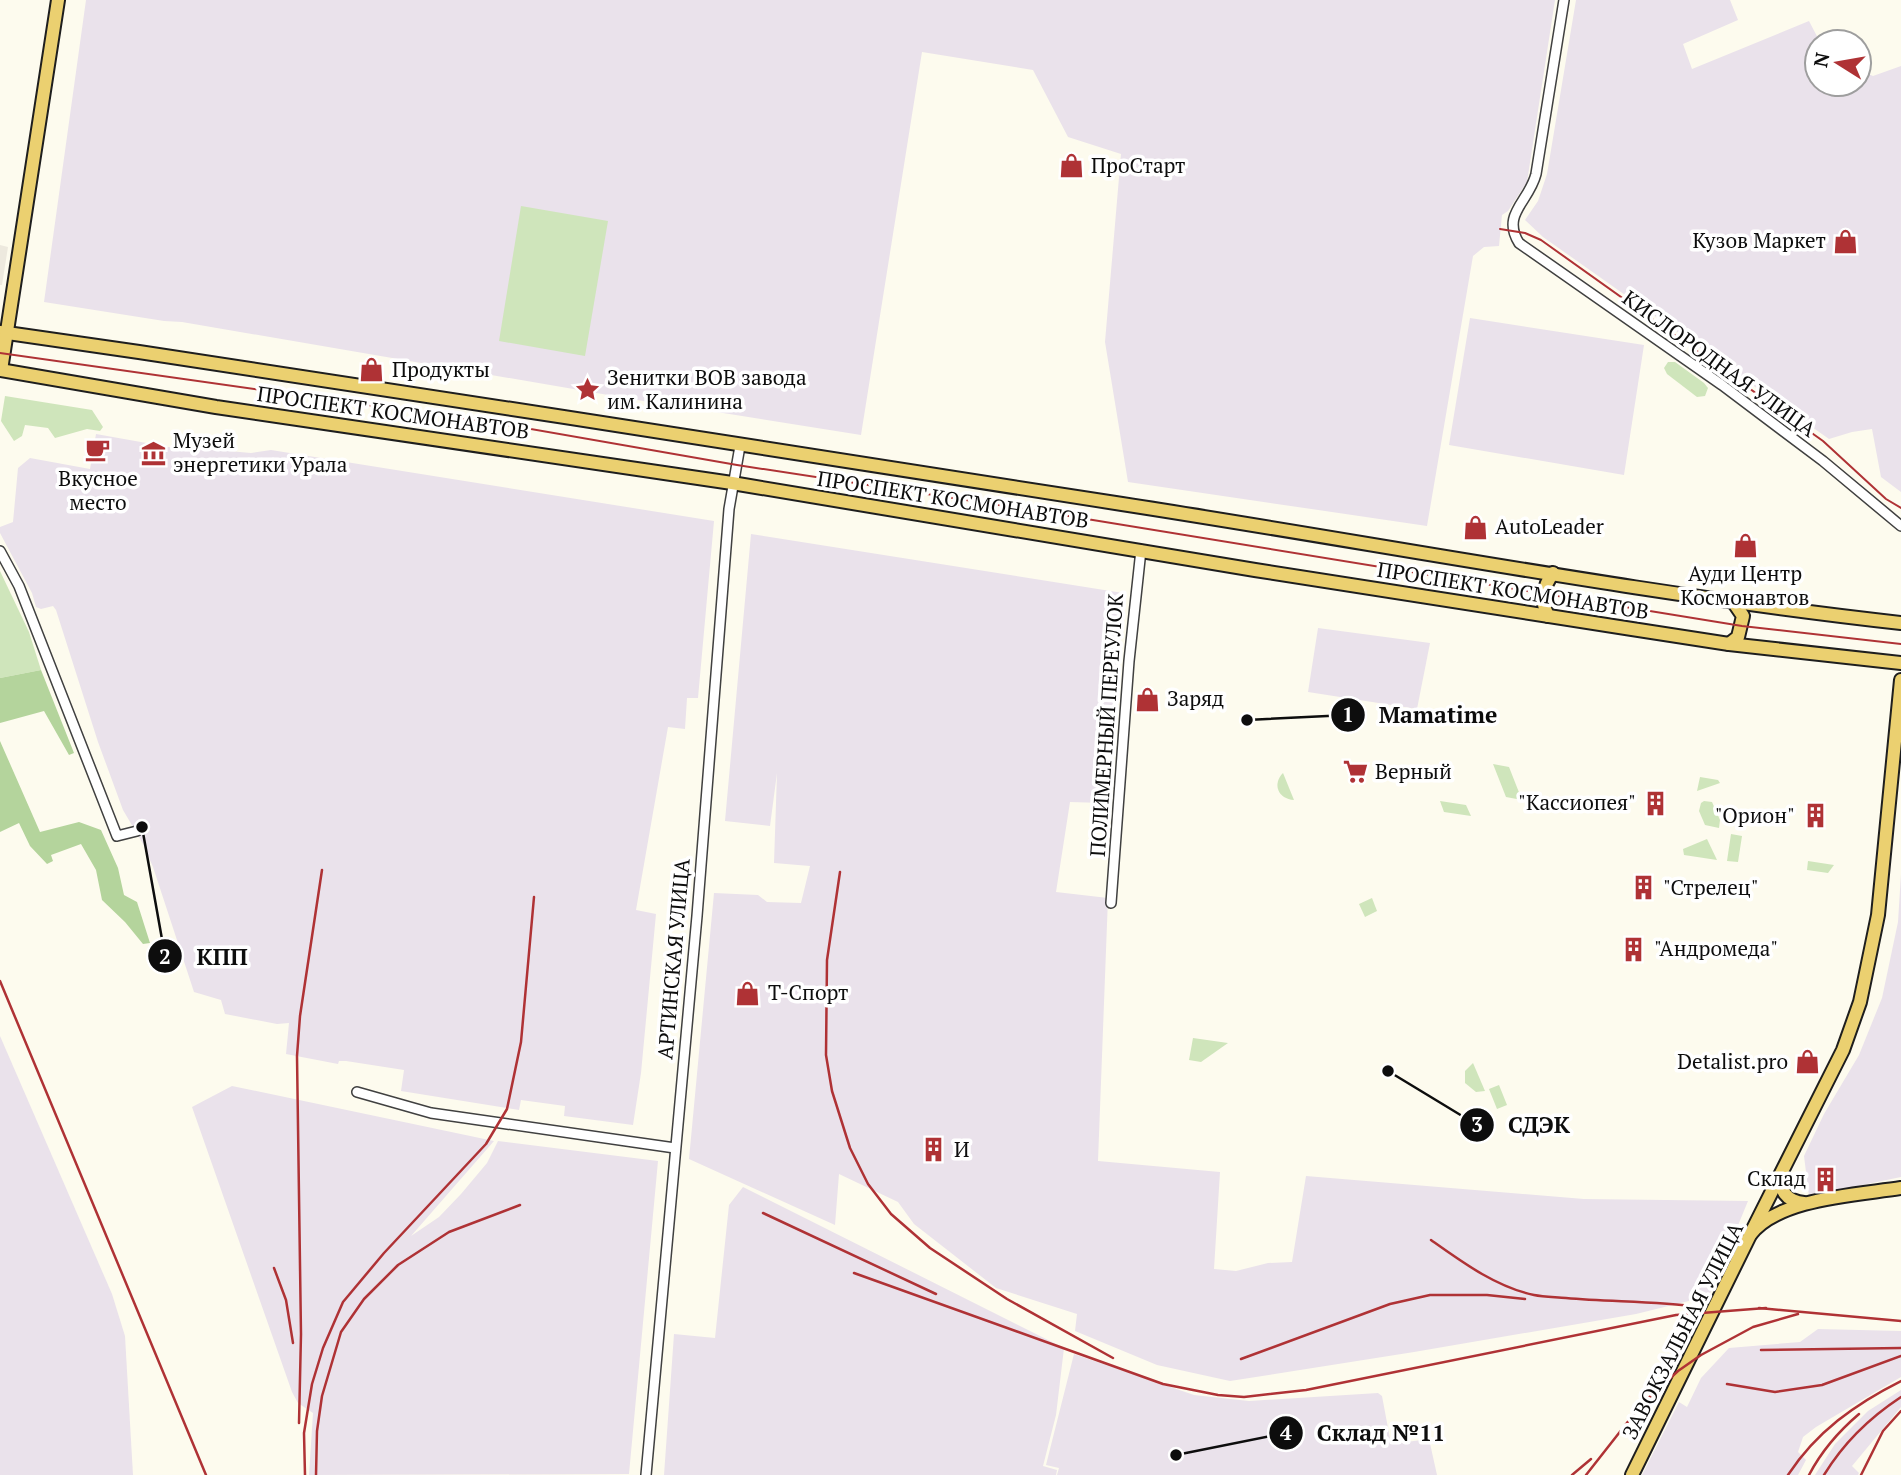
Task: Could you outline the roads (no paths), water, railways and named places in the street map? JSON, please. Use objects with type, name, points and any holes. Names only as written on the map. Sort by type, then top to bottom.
[{"type":"main road","points":[[0,372],[58,0]]},
{"type":"main road","name":"ПРОСПЕКТ КОСМОНАВТОВ","points":[[4,333],[145,352],[1121,503],[1553,573],[1828,615],[1901,623]]},
{"type":"main road","name":"ПРОСПЕКТ КОСМОНАВТОВ","points":[[0,372],[216,407],[732,483],[1255,570],[1728,644],[1901,663]]},
{"type":"main road","points":[[1548,616],[1544,609],[1543,593],[1545,584],[1553,573]]},
{"type":"main road","points":[[1728,644],[1738,638],[1743,616],[1732,600]]},
{"type":"main road","points":[[1750,1235],[1843,1050],[1867,975],[1878,915],[1901,680]]},
{"type":"main road","points":[[1786,1161],[1781,1179],[1785,1194],[1797,1202],[1815,1203]]},
{"type":"main road","name":"ЗАВОКЗАЛЬНАЯ УЛИЦА","points":[[1632,1475],[1750,1235],[1762,1222],[1774,1215],[1815,1203],[1901,1188]]},
{"type":"street","name":"КИСЛОРОДНАЯ УЛИЦА","points":[[1564,0],[1536,174],[1528,195],[1513,216],[1514,234],[1522,247],[1722,385],[1813,454],[1901,526]]},
{"type":"street","name":"АРТИНСКАЯ УЛИЦА","points":[[646,1475],[732,483],[740,446]]},
{"type":"street","name":"ПОЛИМЕРНЫЙ ПЕРЕУЛОК","points":[[1111,903],[1130,648],[1141,550]]},
{"type":"street","points":[[0,551],[19,586],[117,835],[136,831]]},
{"type":"street","points":[[357,1092],[431,1113],[675,1148]]},
{"type":"tram line","points":[[1500,229],[1525,233],[1541,240],[1823,441],[1886,499],[1901,508]]},
{"type":"tram line","points":[[0,353],[502,424],[737,465],[1050,513],[1742,626],[1901,644]]},
{"type":"railway","points":[[299,1423],[301,1334],[297,1056],[300,1016],[322,870]]},
{"type":"railway","points":[[840,872],[827,960],[826,1055],[832,1091],[850,1148],[868,1184],[891,1214],[930,1248],[1007,1299],[1113,1358]]},
{"type":"railway","points":[[305,1475],[304,1433],[312,1384],[323,1348],[343,1302],[384,1253],[486,1144],[507,1109],[521,1042],[534,897]]},
{"type":"railway","points":[[0,981],[206,1475]]},
{"type":"railway","points":[[316,1475],[317,1431],[322,1396],[341,1332],[364,1299],[398,1265],[449,1232],[520,1205]]},
{"type":"railway","points":[[763,1213],[936,1294]]},
{"type":"railway","points":[[1431,1240],[1493,1280],[1534,1295],[1699,1307]]},
{"type":"railway","points":[[274,1268],[286,1300],[293,1343]]},
{"type":"railway","points":[[854,1273],[1163,1384],[1218,1395],[1244,1397],[1306,1390],[1676,1315],[1766,1308]]},
{"type":"railway","points":[[1241,1359],[1390,1304],[1430,1295],[1487,1295],[1525,1299]]},
{"type":"railway","points":[[1759,1308],[1901,1321]]},
{"type":"railway","points":[[1586,1475],[1641,1405],[1678,1371],[1701,1355],[1753,1327],[1798,1314]]},
{"type":"railway","points":[[1761,1350],[1901,1348]]},
{"type":"railway","points":[[1727,1384],[1775,1392],[1822,1385],[1901,1356]]},
{"type":"railway","points":[[1788,1475],[1811,1445],[1838,1420],[1901,1381]]},
{"type":"railway","points":[[1824,1475],[1858,1432],[1878,1413],[1901,1397]]},
{"type":"railway","points":[[1861,1475],[1883,1431],[1901,1411]]},
{"type":"railway","points":[[1809,1475],[1831,1442],[1859,1414]]},
{"type":"railway","points":[[1572,1475],[1591,1459]]},
{"type":"place","name":"ПроСтарт","points":[[1071,166]]},
{"type":"place","name":"Кузов Маркет","points":[[1846,241]]},
{"type":"place","name":"Продукты","points":[[372,370]]},
{"type":"place","name":"Зенитки ВОВ завода им. Калинина","points":[[587,390]]},
{"type":"place","name":"Вкусное место","points":[[98,450]]},
{"type":"place","name":"Музей энергетики Урала","points":[[153,453]]},
{"type":"place","name":"AutoLeader","points":[[1475,527]]},
{"type":"place","name":"Ауди Центр Космонавтов","points":[[1745,545]]},
{"type":"place","name":"Заряд","points":[[1147,699]]},
{"type":"place","name":"Mamatime","points":[[1247,720]]},
{"type":"place","name":"Верный","points":[[1355,772]]},
{"type":"place","name":"\"Кассиопея\"","points":[[1656,803]]},
{"type":"place","name":"\"Орион\"","points":[[1815,816]]},
{"type":"place","name":"КПП","points":[[142,827]]},
{"type":"place","name":"\"Стрелец\"","points":[[1643,888]]},
{"type":"place","name":"\"Андромеда\"","points":[[1634,949]]},
{"type":"place","name":"Т-Спорт","points":[[748,993]]},
{"type":"place","name":"Detalist.pro","points":[[1808,1062]]},
{"type":"place","name":"СДЭК","points":[[1388,1071]]},
{"type":"place","name":"И","points":[[934,1150]]},
{"type":"place","name":"Склад","points":[[1826,1179]]},
{"type":"place","name":"Склад №11","points":[[1176,1455]]}]
